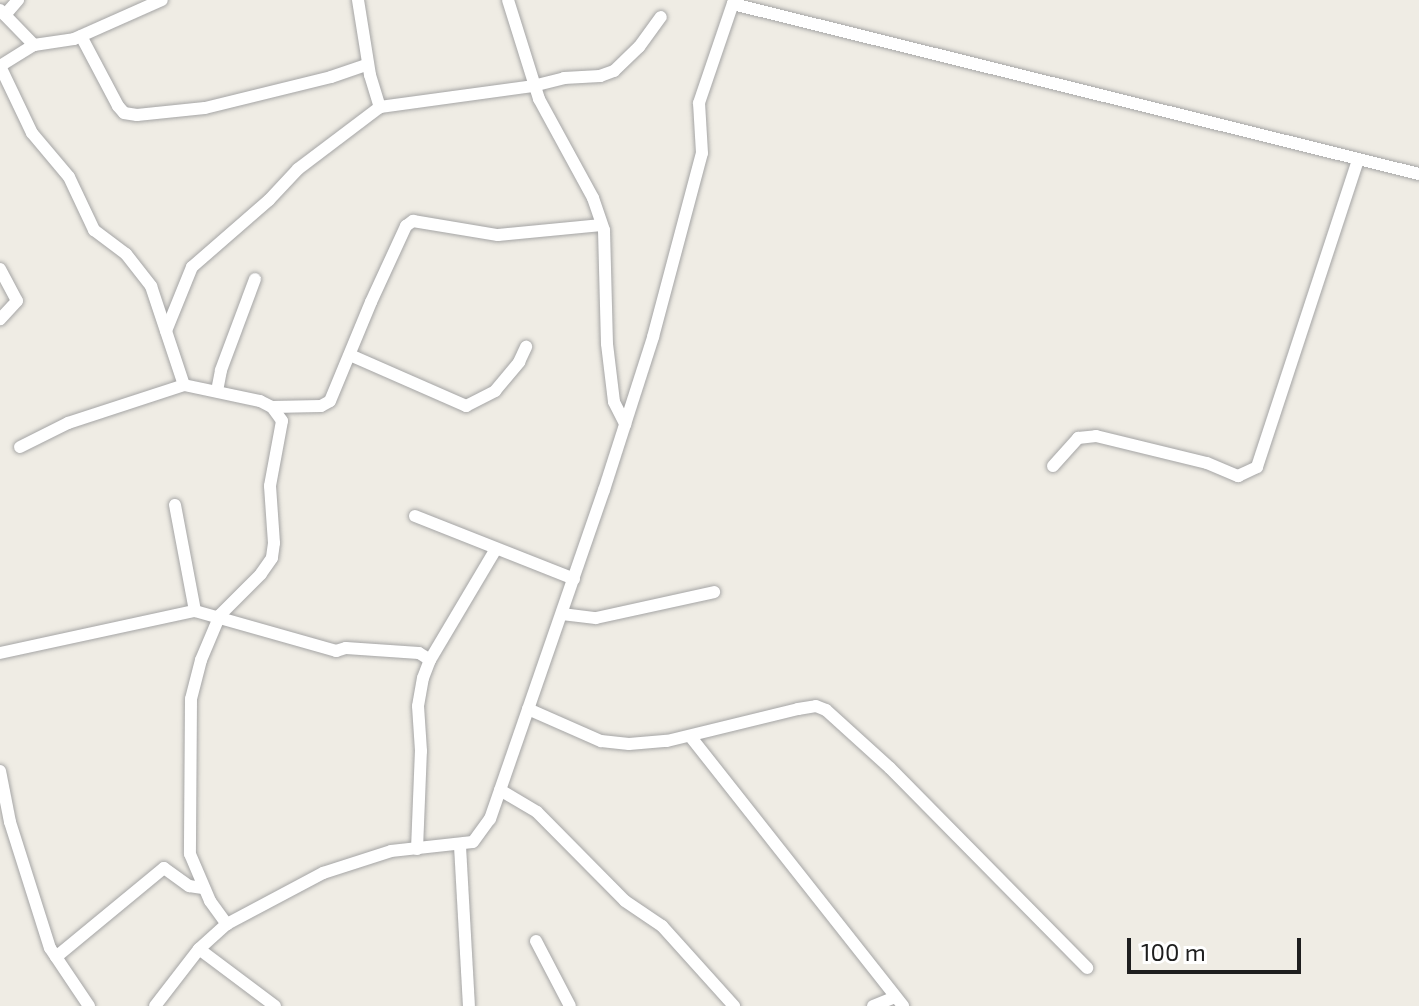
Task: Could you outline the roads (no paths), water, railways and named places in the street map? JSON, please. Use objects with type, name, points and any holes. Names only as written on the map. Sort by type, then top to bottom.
[{"type":"street","points":[[18,0],[3,12],[34,45]]},
{"type":"street","points":[[162,0],[81,36],[53,45],[34,45],[0,66],[32,133],[69,177],[94,230],[126,254],[151,286],[184,385]]},
{"type":"street","points":[[358,0],[368,64],[380,107]]},
{"type":"street","points":[[508,0],[533,86],[593,198],[602,225],[607,344],[614,402],[625,424]]},
{"type":"street","points":[[155,1006],[199,949],[227,924],[323,873],[391,851],[460,846],[473,842],[490,819],[625,424],[695,189],[702,153],[699,103],[733,2],[1419,174]]},
{"type":"street","points":[[166,331],[192,267],[269,200],[298,169],[380,107],[533,86],[614,71],[639,47],[661,17]]},
{"type":"street","points":[[81,36],[118,106],[124,113],[137,115],[205,108],[331,77],[368,64]]},
{"type":"street","points":[[1053,466],[1078,438],[1096,436],[1207,463],[1238,476],[1257,467],[1358,159]]},
{"type":"street","points":[[20,447],[68,423],[184,385],[236,393],[272,407],[321,406],[330,401],[406,226],[413,221],[498,235],[602,225]]},
{"type":"street","points":[[0,269],[14,290],[17,301],[0,319]]},
{"type":"street","points":[[217,391],[221,370],[255,279]]},
{"type":"street","points":[[350,355],[466,406],[495,391],[519,362],[526,347]]},
{"type":"street","points":[[227,924],[203,888],[190,854],[191,699],[201,660],[220,615],[261,574],[272,558],[274,543],[270,486],[282,421],[272,407]]},
{"type":"street","points":[[175,505],[195,611]]},
{"type":"street","points":[[415,516],[574,579]]},
{"type":"street","points":[[417,849],[421,751],[418,706],[430,660],[496,549]]},
{"type":"street","points":[[562,614],[596,618],[714,592]]},
{"type":"street","points":[[0,653],[195,611],[220,615],[336,651],[346,648],[419,653],[430,660]]},
{"type":"street","points":[[528,709],[601,741],[629,744],[690,736],[798,709],[816,706],[826,710],[890,768],[1087,968]]},
{"type":"street","points":[[690,736],[899,1002],[873,1006]]},
{"type":"street","points":[[0,771],[24,872],[56,957],[89,1006]]},
{"type":"street","points":[[500,790],[537,812],[625,901],[662,926],[734,1006]]},
{"type":"street","points":[[460,846],[469,1006]]},
{"type":"street","points":[[56,957],[164,868],[189,886],[203,888]]},
{"type":"street","points":[[536,941],[570,1006]]},
{"type":"street","points":[[199,949],[275,1006]]}]
